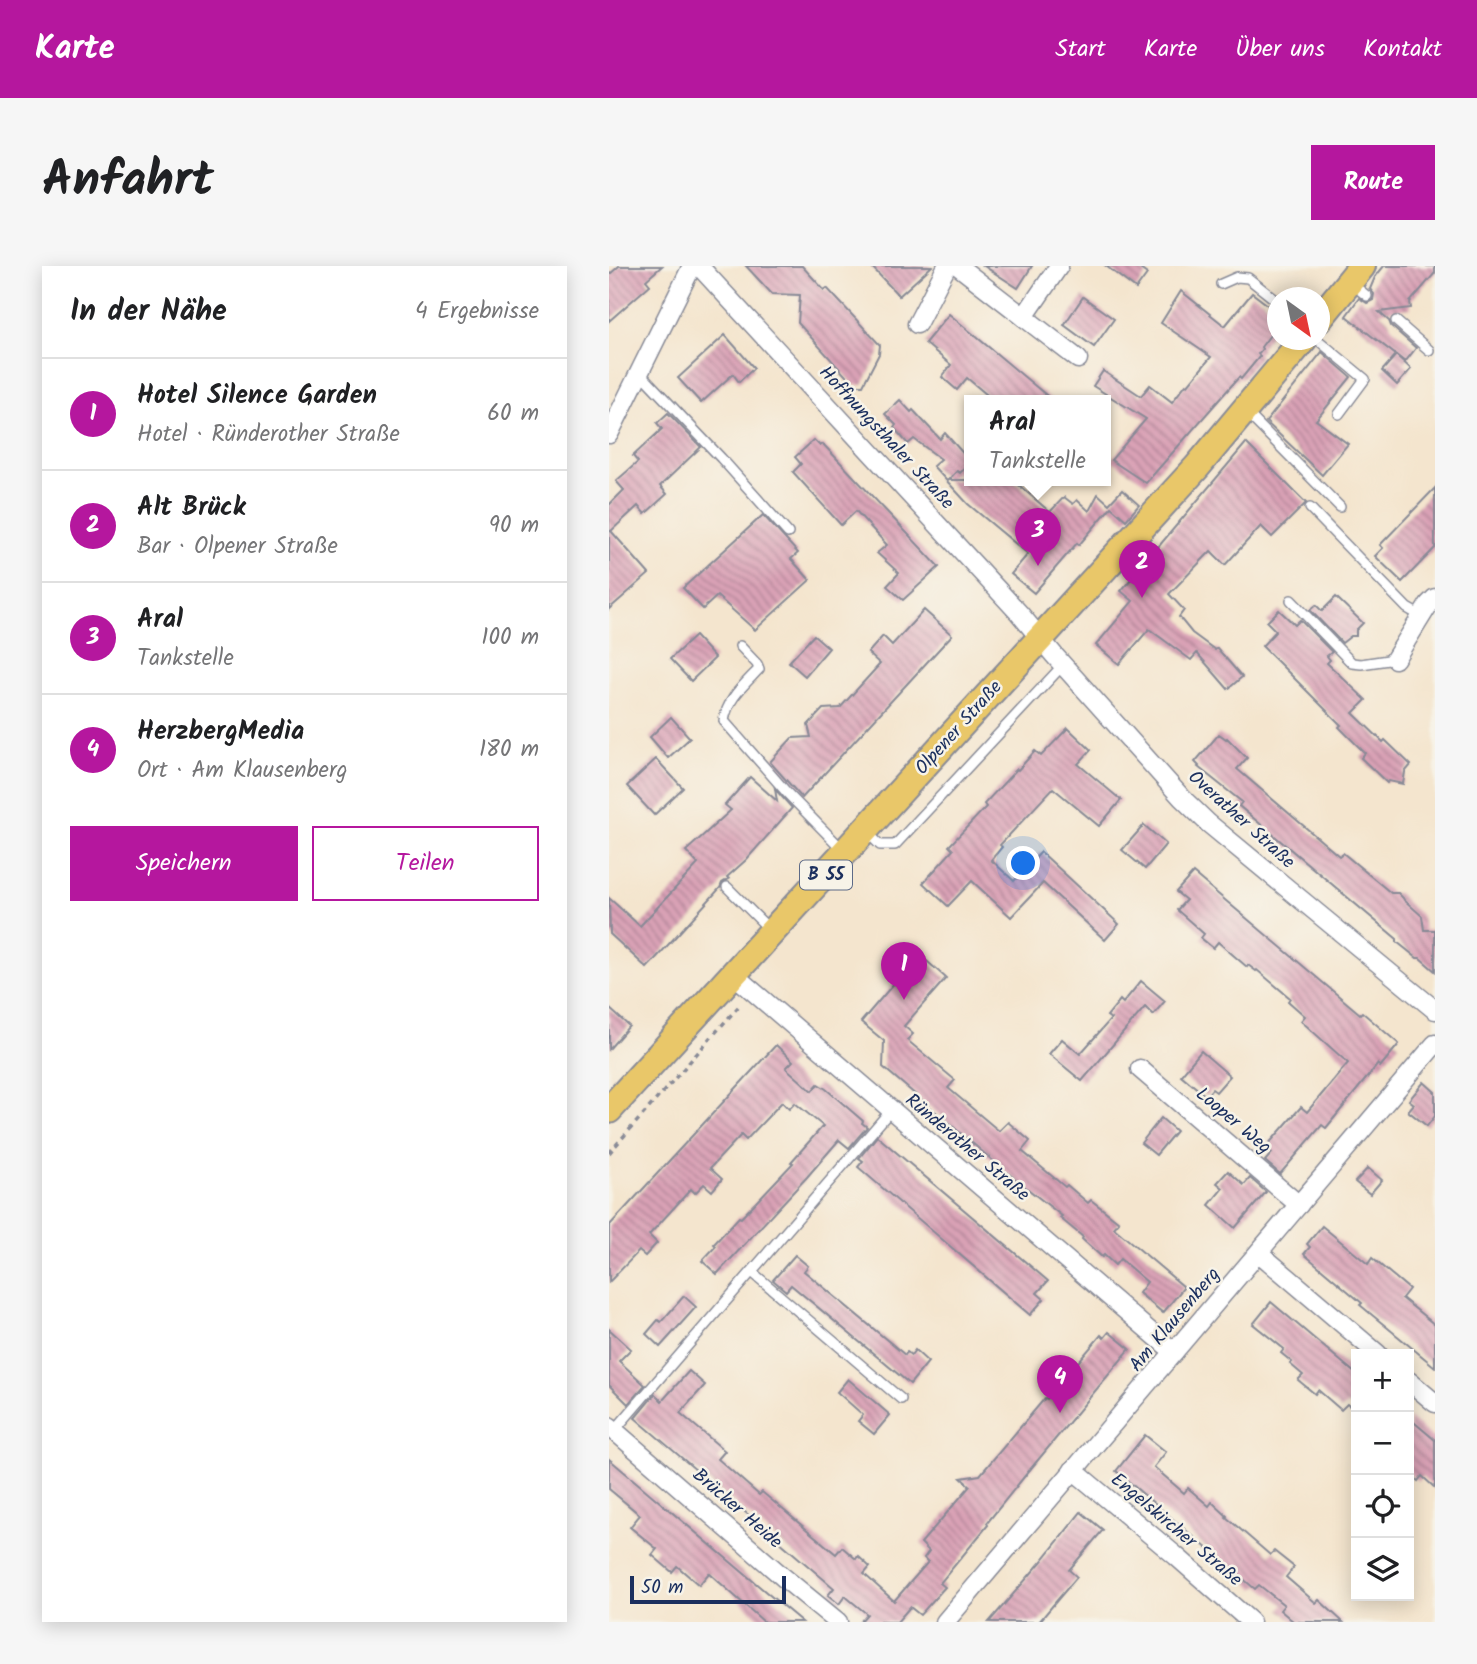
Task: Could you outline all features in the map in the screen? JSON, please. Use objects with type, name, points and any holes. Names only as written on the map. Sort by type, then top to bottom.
[{"type":"main road","points":[[1330,309],[1359,281]]},
{"type":"main road","name":"Olpener Straße","points":[[609,1110],[1197,467],[1295,350]]},
{"type":"street","points":[[609,434],[692,266]]},
{"type":"street","name":"Hoffnungsthaler Straße","points":[[699,266],[1041,638]]},
{"type":"street","points":[[917,324],[947,266]]},
{"type":"street","points":[[958,266],[1078,359]]},
{"type":"street","points":[[1024,317],[1059,266]]},
{"type":"street","points":[[1395,659],[1435,598]]},
{"type":"street","name":"Overather Straße","points":[[1041,638],[1182,798],[1208,823],[1435,1010]]},
{"type":"street","name":"Ründerother Straße","points":[[733,975],[1174,1352]]},
{"type":"street","name":"Am Klausenberg","points":[[945,1622],[1435,1044]]},
{"type":"street","name":"Looper Weg","points":[[1140,1069],[1299,1205]]},
{"type":"street","points":[[1259,1253],[1372,1349]]},
{"type":"street","points":[[1414,1385],[1435,1403]]},
{"type":"street","name":"Brücker Heide","points":[[612,1429],[838,1622]]},
{"type":"street","name":"Engelskircher Straße","points":[[1073,1470],[1177,1556],[1251,1622]]},
{"type":"lane","points":[[1221,284],[1237,277],[1248,278],[1267,293]]},
{"type":"lane","points":[[1396,321],[1429,349]]},
{"type":"lane","points":[[1330,350],[1365,379],[1339,414]]},
{"type":"lane","points":[[640,373],[788,533]]},
{"type":"lane","points":[[1244,410],[1340,507]]},
{"type":"lane","points":[[1310,508],[1408,608],[1422,616]]},
{"type":"lane","points":[[1291,600],[1352,663],[1395,659]]},
{"type":"lane","points":[[740,646],[759,669],[731,700],[724,721],[788,794],[846,852]]},
{"type":"lane","points":[[865,831],[880,845],[895,845],[1063,665]]},
{"type":"lane","points":[[727,887],[772,933]]},
{"type":"lane","points":[[612,1429],[891,1110]]},
{"type":"lane","points":[[752,1272],[901,1399]]},
{"type":"building","points":[[619,266],[662,266],[646,280],[650,285],[609,321],[609,275]]},
{"type":"building","points":[[746,266],[802,266],[824,290],[827,288],[880,345],[879,354],[863,385],[854,385],[798,323],[800,295],[772,294]]},
{"type":"building","points":[[871,266],[932,266],[899,296]]},
{"type":"building","points":[[984,266],[1032,266],[1018,288]]},
{"type":"building","points":[[1106,266],[1136,266],[1147,274],[1136,289]]},
{"type":"building","points":[[1384,266],[1435,266],[1435,273],[1410,302],[1411,308],[1379,312],[1416,348],[1405,362],[1346,316],[1359,298],[1367,303],[1373,300],[1374,294],[1370,289]]},
{"type":"building","points":[[1181,291],[1225,326],[1252,293],[1267,304],[1267,339],[1258,354],[1260,356],[1146,483],[1111,460],[1146,419],[1093,386],[1103,371],[1141,396],[1150,385],[1172,402],[1211,357],[1161,323]]},
{"type":"building","points":[[1083,297],[1114,319],[1094,347],[1064,325]]},
{"type":"building","points":[[949,314],[1046,395],[987,395],[967,378],[957,390],[942,377],[951,365],[925,343]]},
{"type":"building","points":[[725,335],[754,368],[739,382],[733,374],[701,403],[678,378]]},
{"type":"building","points":[[1322,352],[1351,377],[1316,420],[1348,444],[1322,475],[1266,422]]},
{"type":"building","points":[[1396,355],[1411,369],[1397,385],[1382,371]]},
{"type":"building","points":[[900,400],[940,439],[945,433],[964,454],[964,469],[960,473],[957,471],[948,480],[964,480],[964,486],[1020,486],[1050,512],[1064,497],[1073,504],[1077,500],[1089,511],[1098,494],[1109,504],[1122,490],[1139,505],[1126,520],[1111,507],[1034,593],[1011,574],[1028,554],[968,504],[933,466],[941,459],[914,439],[908,444],[885,414]]},
{"type":"building","points":[[668,413],[701,447],[660,486],[667,494],[645,514],[638,506],[611,531],[649,574],[609,609],[609,505],[624,490],[616,481],[638,462],[633,456],[662,429],[657,423]]},
{"type":"building","points":[[814,440],[820,446],[823,444],[939,567],[903,600],[887,586],[899,573],[877,553],[887,545],[856,511],[841,525],[793,472],[801,464],[795,457]]},
{"type":"building","points":[[1246,443],[1306,503],[1272,537],[1261,526],[1225,565],[1211,551],[1169,594],[1184,610],[1179,617],[1192,633],[1215,650],[1217,648],[1242,677],[1228,689],[1197,653],[1191,660],[1149,629],[1119,664],[1096,645],[1133,601],[1121,591]]},
{"type":"building","points":[[1435,488],[1435,548],[1402,582],[1375,556],[1383,548],[1380,545]]},
{"type":"building","points":[[763,515],[798,553],[791,559],[810,580],[755,630],[717,596],[703,609],[683,588]]},
{"type":"building","points":[[1336,597],[1363,623],[1356,630],[1356,636],[1351,636],[1342,643],[1310,610],[1316,605],[1322,611]]},
{"type":"building","points":[[924,610],[952,635],[802,798],[770,762],[792,738],[811,737],[808,725],[823,709],[840,708],[880,664],[868,653],[883,636],[892,645]]},
{"type":"building","points":[[1279,610],[1295,625],[1300,620],[1332,652],[1327,656],[1330,660],[1327,663],[1366,700],[1353,713],[1411,765],[1405,772],[1403,784],[1389,781],[1387,783],[1361,758],[1365,753],[1339,727],[1341,725],[1262,646],[1276,631],[1267,622]]},
{"type":"building","points":[[814,635],[829,648],[805,676],[789,662]]},
{"type":"building","points":[[695,636],[715,658],[691,681],[670,659]]},
{"type":"building","points":[[671,717],[690,738],[668,758],[650,737]]},
{"type":"building","points":[[1068,728],[1091,750],[1078,764],[1121,800],[1099,826],[1053,788],[1000,845],[1002,847],[991,860],[1014,881],[1041,852],[1119,924],[1105,940],[1043,883],[1011,917],[972,881],[948,906],[923,883],[953,850],[949,846],[986,807],[984,804],[1035,751],[1041,756]]},
{"type":"building","points":[[1219,734],[1227,738],[1247,758],[1237,769],[1339,856],[1343,853],[1391,893],[1398,893],[1422,916],[1424,930],[1435,930],[1435,971],[1397,942],[1397,939],[1239,806],[1242,802],[1198,767],[1195,762]]},
{"type":"building","points":[[656,759],[683,788],[654,815],[627,786]]},
{"type":"building","points":[[750,777],[777,801],[775,789],[792,808],[647,968],[610,934],[609,898],[640,926],[698,864],[686,851],[731,810],[725,805]]},
{"type":"building","points":[[1144,825],[1166,844],[1145,869],[1122,850]]},
{"type":"building","points":[[1193,873],[1399,1044],[1380,1067],[1378,1064],[1326,1128],[1322,1125],[1280,1174],[1265,1161],[1272,1153],[1266,1147],[1301,1107],[1307,1112],[1348,1063],[1301,1021],[1305,1016],[1288,1001],[1290,998],[1218,942],[1213,948],[1201,938],[1204,934],[1177,910],[1186,900],[1176,892]]},
{"type":"building","points":[[919,954],[946,978],[904,1026],[913,1034],[907,1040],[955,1080],[948,1088],[999,1131],[1008,1122],[1030,1141],[1022,1151],[1065,1187],[1067,1185],[1088,1203],[1091,1200],[1119,1222],[1114,1228],[1184,1287],[1163,1313],[1139,1293],[1147,1282],[1120,1259],[1115,1265],[1104,1255],[1102,1257],[1060,1218],[1062,1216],[883,1067],[884,1041],[861,1022]]},
{"type":"building","points":[[1141,981],[1165,1001],[1153,1015],[1145,1007],[1082,1081],[1049,1054],[1062,1039],[1080,1054],[1111,1019],[1107,1016],[1120,1000],[1123,1003]]},
{"type":"building","points":[[609,1008],[629,1026],[609,1049]]},
{"type":"building","points":[[776,1045],[793,1061],[786,1068],[812,1091],[818,1084],[826,1089],[867,1127],[849,1148],[839,1140],[717,1274],[702,1261],[716,1246],[714,1244],[793,1163],[791,1162],[823,1126],[795,1103],[789,1109],[782,1102],[746,1140],[741,1135],[710,1168],[722,1179],[712,1191],[704,1184],[695,1193],[691,1189],[649,1235],[657,1243],[645,1256],[639,1251],[609,1282],[609,1226]]},
{"type":"building","points":[[1201,1051],[1230,1076],[1216,1092],[1212,1089],[1206,1096],[1181,1075]]},
{"type":"building","points":[[1424,1082],[1435,1092],[1435,1116],[1427,1126],[1408,1111],[1414,1104],[1409,1100]]},
{"type":"building","points":[[1161,1118],[1176,1131],[1156,1155],[1141,1143]]},
{"type":"building","points":[[877,1136],[1048,1281],[1037,1293],[1044,1299],[1030,1315],[858,1167],[863,1161],[859,1158]]},
{"type":"building","points":[[1368,1168],[1382,1180],[1370,1194],[1355,1182]]},
{"type":"building","points":[[1228,1171],[1244,1185],[1250,1178],[1266,1192],[1235,1228],[1209,1205],[1223,1188],[1217,1183]]},
{"type":"building","points":[[1322,1226],[1368,1264],[1372,1258],[1409,1289],[1402,1298],[1435,1325],[1435,1367],[1304,1254],[1310,1247],[1307,1244]]},
{"type":"building","points":[[795,1255],[808,1266],[804,1271],[905,1355],[907,1352],[911,1355],[915,1350],[928,1362],[910,1384],[791,1285],[786,1291],[773,1280]]},
{"type":"building","points":[[684,1296],[696,1307],[660,1347],[646,1334],[658,1320],[661,1322]]},
{"type":"building","points":[[1271,1302],[1351,1370],[1351,1407],[1347,1404],[1341,1410],[1318,1390],[1315,1394],[1298,1380],[1303,1375],[1281,1353],[1284,1349],[1253,1324]]},
{"type":"building","points":[[609,1329],[631,1349],[619,1361],[645,1385],[628,1404],[609,1385]]},
{"type":"building","points":[[1109,1332],[1130,1349],[940,1583],[945,1587],[920,1615],[910,1607],[897,1622],[860,1622],[867,1614],[845,1596],[839,1604],[828,1595],[834,1588],[635,1418],[655,1394],[662,1401],[689,1371],[705,1385],[680,1413],[725,1451],[718,1459],[759,1495],[762,1492],[836,1554],[842,1547],[856,1559],[858,1556],[870,1567],[864,1574],[894,1601],[928,1562],[924,1558],[929,1551],[921,1543],[970,1486],[961,1478],[980,1475],[1101,1335],[1104,1338]]},
{"type":"building","points":[[848,1379],[890,1415],[874,1434],[858,1421],[863,1415],[837,1392]]},
{"type":"building","points":[[1414,1422],[1435,1440],[1435,1488],[1422,1476],[1418,1481],[1414,1477]]},
{"type":"building","points":[[1145,1435],[1166,1452],[1154,1467],[1184,1493],[1188,1488],[1209,1506],[1212,1502],[1270,1555],[1274,1551],[1294,1567],[1286,1577],[1316,1603],[1319,1600],[1343,1622],[1294,1622],[1280,1610],[1284,1605],[1259,1585],[1255,1589],[1116,1471]]},
{"type":"building","points":[[609,1459],[802,1622],[764,1622],[709,1573],[699,1585],[677,1566],[672,1572],[652,1555],[657,1549],[630,1527],[640,1515],[609,1489]]},
{"type":"building","points":[[1081,1512],[1103,1530],[1069,1570],[1077,1577],[1039,1622],[989,1622],[1041,1562]]},
{"type":"place","name":"Aral","points":[[1038,566]]},
{"type":"place","name":"Alt Brück","points":[[1142,598]]},
{"type":"place","name":"Hotel Silence Garden","points":[[904,1000]]},
{"type":"place","name":"HerzbergMedia","points":[[1060,1413]]}]
